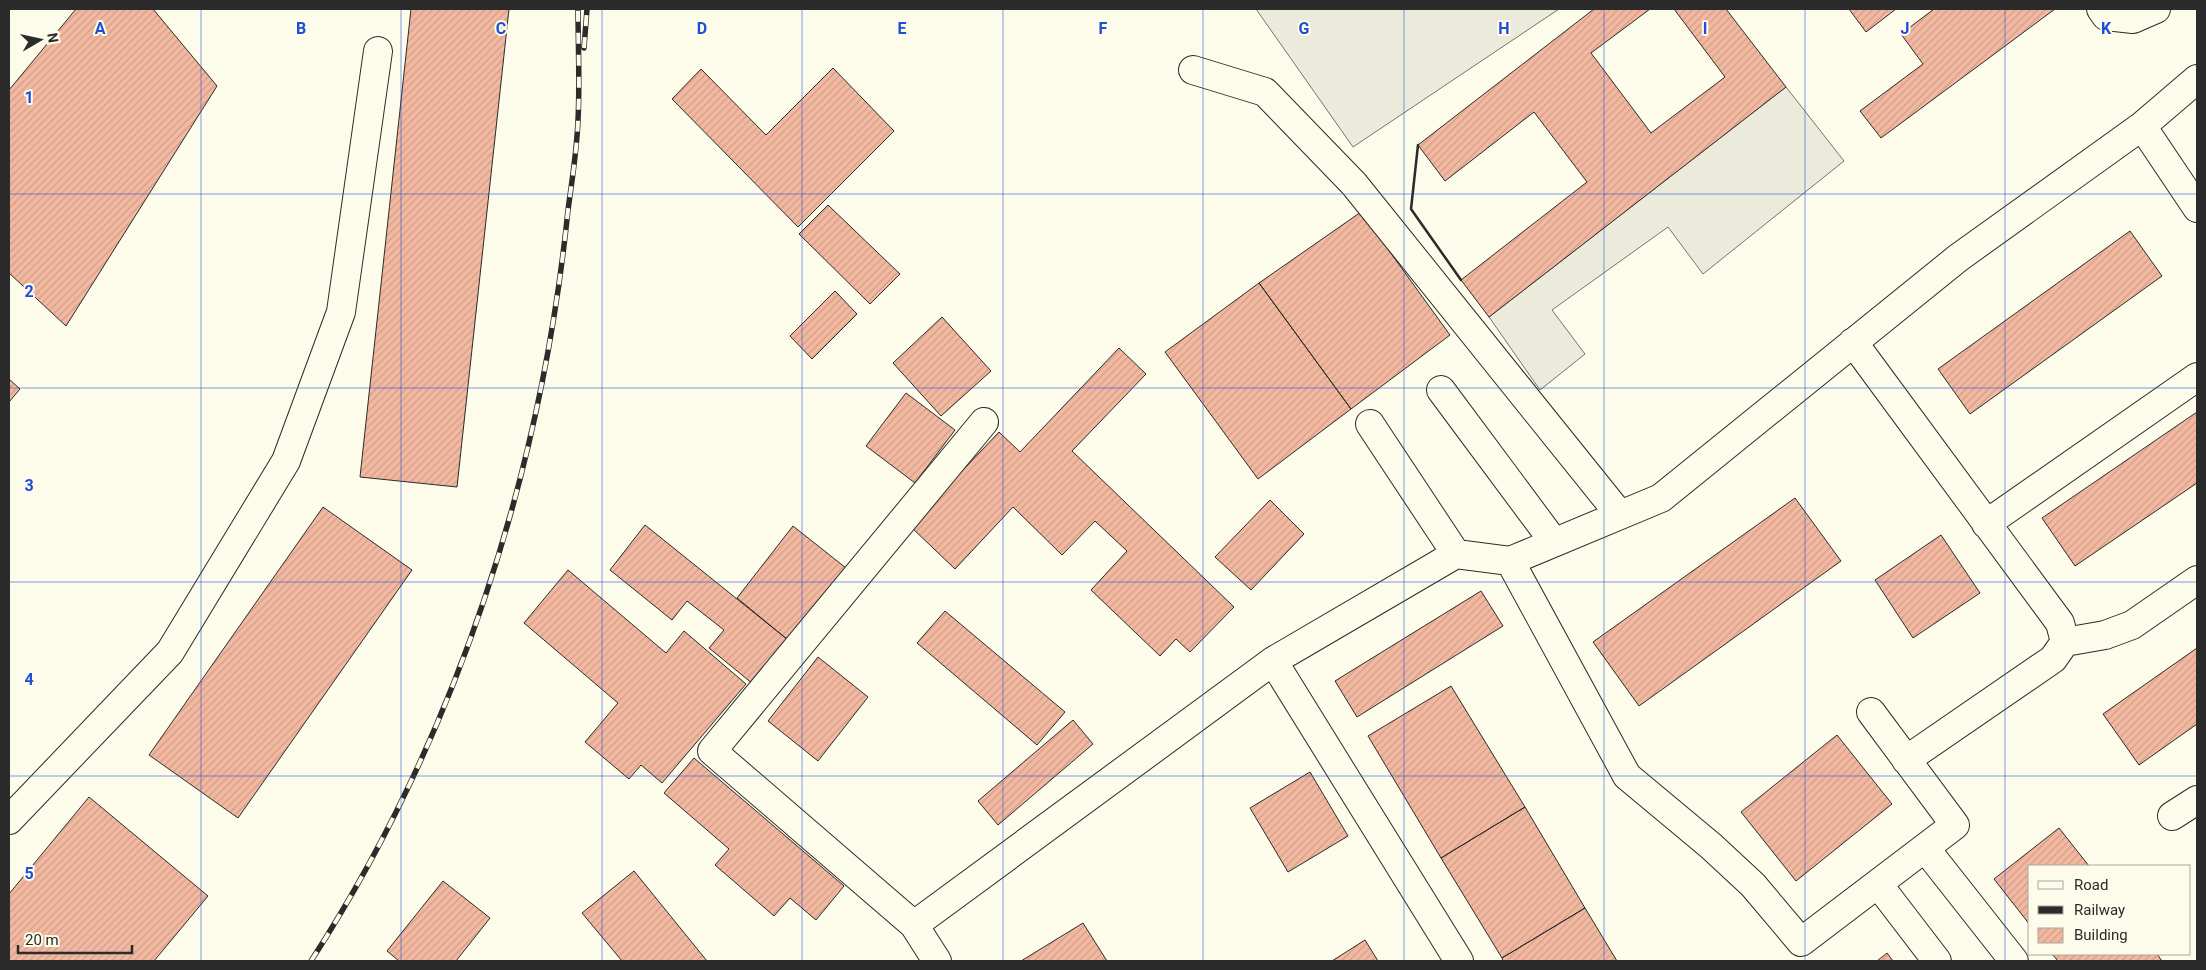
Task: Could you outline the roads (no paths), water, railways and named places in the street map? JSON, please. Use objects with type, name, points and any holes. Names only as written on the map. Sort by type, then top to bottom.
[{"type":"street","points":[[2100,9],[2106,16],[2133,19],[2156,9]]},
{"type":"street","points":[[9,820],[170,652],[286,461],[341,312],[378,51]]},
{"type":"street","points":[[1193,70],[1266,92],[1354,184],[1620,515]]},
{"type":"street","points":[[914,925],[1273,660],[1456,554],[1510,561],[1661,498],[1958,258],[2142,126],[2197,79]]},
{"type":"street","points":[[2142,126],[2197,208]]},
{"type":"street","points":[[1853,342],[2060,624],[2065,642]]},
{"type":"street","points":[[1986,524],[2197,377]]},
{"type":"street","points":[[1441,390],[1554,542]]},
{"type":"street","points":[[937,961],[914,925],[712,751],[984,422]]},
{"type":"street","points":[[1370,424],[1456,554]]},
{"type":"street","points":[[1510,561],[1626,776],[1711,846],[1754,885],[1801,942],[1955,825],[1871,712]]},
{"type":"street","points":[[1906,760],[2053,659],[2065,642],[2105,635],[2132,625],[2197,580]]},
{"type":"street","points":[[1273,660],[1459,961]]},
{"type":"street","points":[[2172,816],[2197,800]]},
{"type":"street","points":[[1926,848],[2014,961]]},
{"type":"street","points":[[1878,884],[1937,961]]},
{"type":"railway","points":[[311,961],[363,875],[409,786],[449,695],[484,601],[513,505],[537,408],[555,309],[573,176],[579,106],[578,9]]},
{"type":"railway","points":[[584,48],[587,9]]}]
